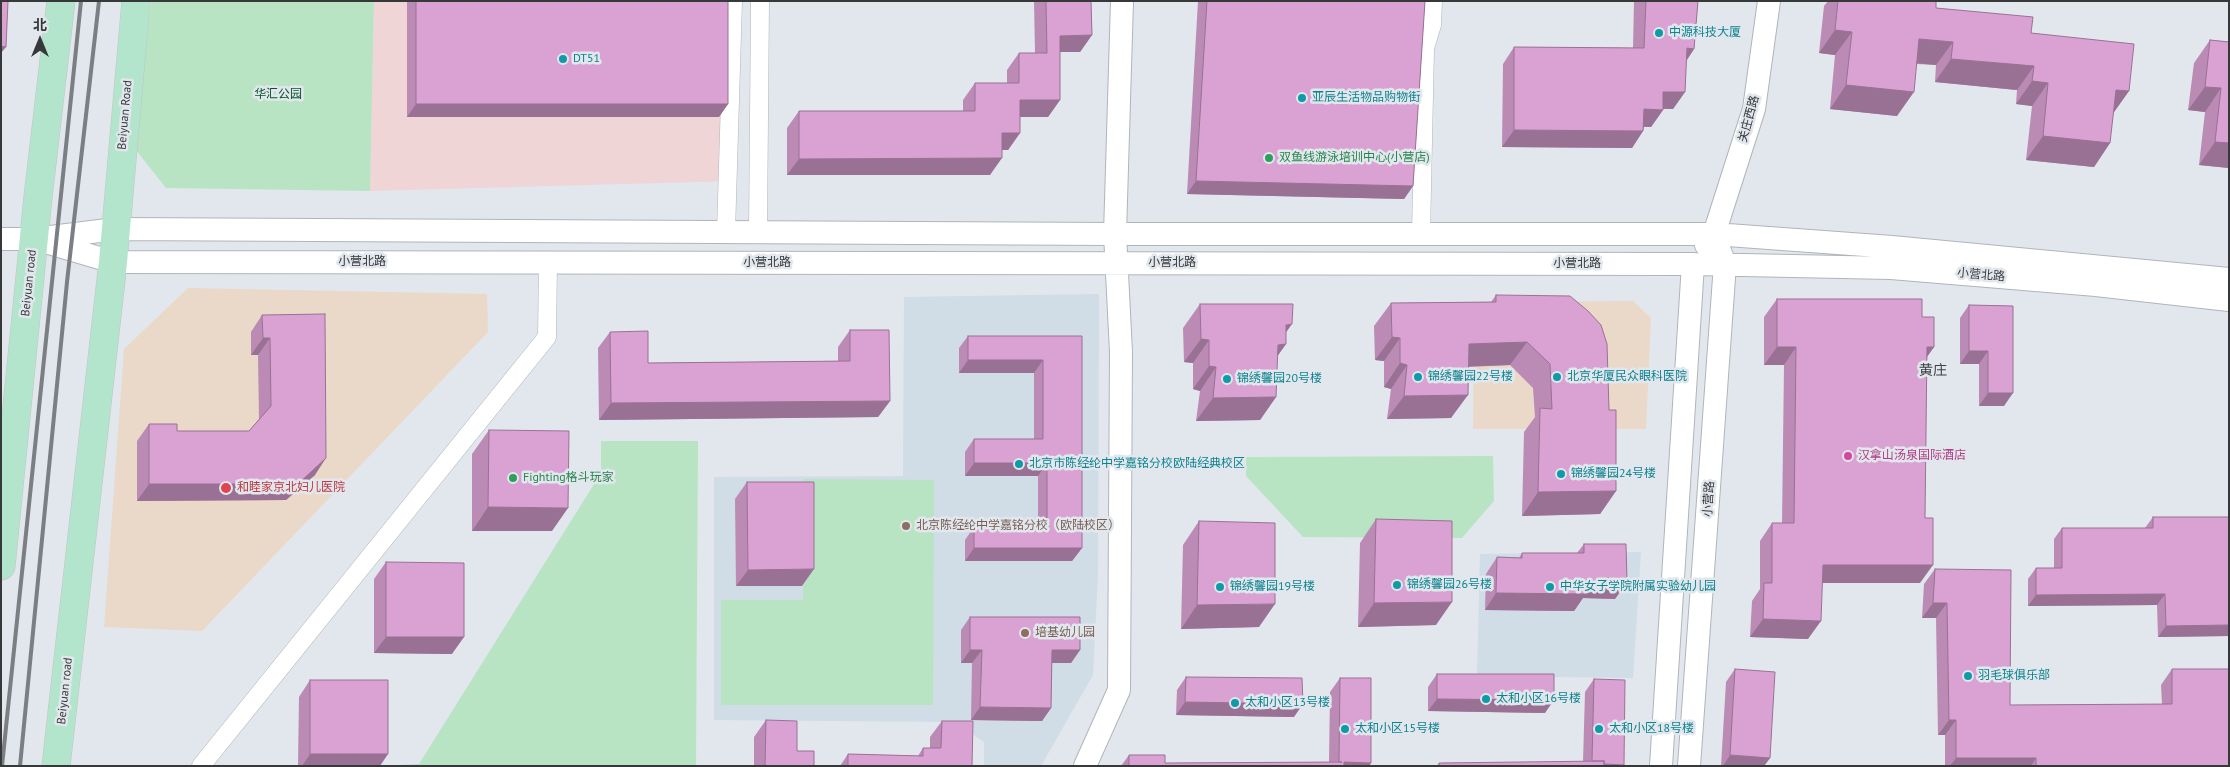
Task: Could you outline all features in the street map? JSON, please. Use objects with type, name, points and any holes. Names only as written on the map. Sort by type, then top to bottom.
[{"type":"main road","name":"Beiyuan road","points":[[1,566],[34,239],[61,1]]},
{"type":"main road","name":"Beiyuan Road","points":[[116,229],[136,1]]},
{"type":"main road","name":"Beiyuan road","points":[[56,766],[116,229]]},
{"type":"street","points":[[726,232],[733,1]]},
{"type":"street","points":[[758,232],[760,1]]},
{"type":"street","points":[[1085,766],[1118,690],[1121,352],[1115,234],[1122,1]]},
{"type":"street","points":[[1421,234],[1425,48],[1432,26],[1433,1]]},
{"type":"street","name":"关庄西路","points":[[1693,264],[1714,234],[1754,109],[1769,1]]},
{"type":"street","name":"小营北路","points":[[34,239],[116,229],[1115,234],[1714,234],[1892,247],[2229,279]]},
{"type":"street","name":"小营路","points":[[1689,766],[1725,264],[1714,234]]},
{"type":"street","points":[[1,239],[34,239]]},
{"type":"street","name":"小营北路","points":[[34,239],[113,262],[1725,264],[1891,268],[2096,285],[2229,300]]},
{"type":"street","points":[[201,766],[547,337],[548,263]]},
{"type":"street","points":[[1661,766],[1693,264]]},
{"type":"shaded area","name":"DT51","points":[[374,1],[733,1],[733,181],[370,191]]},
{"type":"shaded area","name":"和睦家京北妇儿医院","points":[[188,288],[487,294],[488,332],[202,631],[104,627],[124,349]]},
{"type":"shaded area","name":"北京陈经纶中学嘉铭分校（欧陆校区）","points":[[1099,294],[1098,575],[1093,675],[1041,766],[984,766],[984,742],[955,722],[714,720],[714,477],[903,476],[904,297]]},
{"type":"shaded area","points":[[1633,301],[1651,318],[1646,429],[1473,429],[1474,302]]},
{"type":"shaded area","points":[[1641,552],[1633,678],[1477,676],[1480,554]]},
{"type":"green space","name":"华汇公园","points":[[151,1],[374,1],[370,191],[166,188],[135,149]]},
{"type":"green space","points":[[601,441],[698,441],[696,766],[382,766],[419,764],[601,473]]},
{"type":"green space","points":[[1493,456],[1494,501],[1462,538],[1303,537],[1246,476],[1246,457]]},
{"type":"green space","points":[[804,479],[934,480],[933,705],[721,705],[721,600],[803,600]]},
{"type":"building","points":[[1,1],[8,1],[6,47],[1,46]]},
{"type":"building","name":"DT51","points":[[416,1],[728,1],[728,104],[416,104]]},
{"type":"building","points":[[1046,1],[1091,1],[1092,35],[1060,36],[1060,100],[1020,100],[1020,133],[1002,133],[1002,158],[799,159],[799,111],[975,111],[975,83],[1019,83],[1019,53],[1047,53]]},
{"type":"building","name":"亚辰生活物品购物街","points":[[1207,1],[1425,1],[1413,186],[1196,181]]},
{"type":"building","points":[[1646,1],[1698,1],[1694,49],[1687,48],[1685,92],[1663,92],[1663,110],[1644,109],[1643,131],[1514,130],[1514,47],[1644,48]]},
{"type":"building","points":[[1838,1],[1936,1],[1936,8],[2033,17],[2031,33],[2134,44],[2129,91],[2116,90],[2110,143],[2043,136],[2048,83],[2032,81],[2034,66],[1951,59],[1953,42],[1919,39],[1914,92],[1846,85],[1852,32],[1835,30]]},
{"type":"building","points":[[2210,40],[2229,42],[2229,143],[2215,142],[2221,88],[2205,87]]},
{"type":"building","points":[[1496,295],[1570,296],[1601,325],[1607,344],[1609,410],[1616,410],[1616,491],[1538,492],[1540,408],[1552,409],[1550,364],[1527,342],[1469,344],[1468,395],[1404,396],[1407,365],[1400,363],[1400,338],[1392,337],[1391,303],[1496,302]]},
{"type":"building","points":[[1777,299],[1922,299],[1922,317],[1934,317],[1934,347],[1927,347],[1925,518],[1933,518],[1933,565],[1823,565],[1821,621],[1763,619],[1764,583],[1772,583],[1772,523],[1794,523],[1796,347],[1777,347]]},
{"type":"building","points":[[1200,304],[1293,304],[1292,324],[1286,325],[1286,344],[1278,345],[1276,397],[1213,398],[1216,367],[1209,366],[1209,340],[1201,339]]},
{"type":"building","points":[[1969,305],[2013,306],[2013,393],[1988,393],[1988,351],[1969,351]]},
{"type":"building","points":[[325,314],[326,458],[298,484],[149,484],[149,424],[177,424],[177,431],[249,431],[271,406],[270,338],[263,338],[262,315]]},
{"type":"building","points":[[850,330],[889,330],[890,401],[611,403],[610,332],[648,331],[648,363],[850,361]]},
{"type":"building","name":"北京市陈经纶中学嘉铭分校欧陆经典校区","points":[[968,336],[1082,336],[1082,548],[974,548],[974,527],[1047,527],[1047,463],[974,463],[974,439],[1043,439],[1043,360],[968,360]]},
{"type":"building","points":[[489,430],[569,431],[568,508],[488,507]]},
{"type":"building","points":[[747,482],[814,482],[814,569],[748,570]]},
{"type":"building","points":[[2153,517],[2229,517],[2229,625],[2166,626],[2165,594],[2036,595],[2036,568],[2062,568],[2062,528],[2153,528]]},
{"type":"building","points":[[1376,519],[1452,521],[1452,602],[1374,603]]},
{"type":"building","points":[[1199,521],[1275,523],[1275,604],[1197,605]]},
{"type":"building","points":[[1584,544],[1626,544],[1627,582],[1586,581],[1586,594],[1496,593],[1497,557],[1522,558],[1522,553],[1584,553]]},
{"type":"building","points":[[386,562],[464,563],[464,637],[386,637]]},
{"type":"building","points":[[1935,569],[2011,570],[2010,705],[2172,704],[2172,669],[2229,669],[2229,766],[2036,766],[2036,758],[1956,758],[1956,720],[1949,720],[1947,603],[1933,603]]},
{"type":"building","points":[[970,617],[1080,617],[1080,650],[1052,650],[1051,708],[980,707],[982,650],[970,650]]},
{"type":"building","points":[[1735,669],[1775,672],[1770,758],[1730,755]]},
{"type":"building","points":[[1437,674],[1554,674],[1554,700],[1437,699]]},
{"type":"building","points":[[1186,677],[1302,678],[1303,704],[1185,702]]},
{"type":"building","points":[[1340,678],[1371,678],[1371,763],[1344,762],[1344,766],[1129,766],[1129,755],[1165,755],[1165,763],[1342,762],[1339,762]]},
{"type":"building","points":[[1594,679],[1625,680],[1624,765],[1592,761]]},
{"type":"building","points":[[310,680],[388,680],[388,754],[310,754]]},
{"type":"building","points":[[766,720],[797,721],[797,751],[814,751],[814,766],[765,766]]},
{"type":"building","points":[[942,721],[973,721],[972,766],[848,766],[848,754],[923,756],[923,748],[941,748]]},
{"type":"building","points":[[1604,761],[1604,766],[1439,766],[1439,763]]},
{"type":"railway","points":[[2,766],[81,1]]},
{"type":"railway","points":[[20,766],[67,282],[99,1]]},
{"type":"place","name":"中源科技大厦","points":[[1659,33]]},
{"type":"place","name":"DT51","points":[[563,59]]},
{"type":"place","name":"亚辰生活物品购物街","points":[[1302,98]]},
{"type":"place","name":"双鱼线游泳培训中心(小营店)","points":[[1269,158]]},
{"type":"place","name":"锦绣馨园22号楼","points":[[1418,377]]},
{"type":"place","name":"北京华厦民众眼科医院","points":[[1557,377]]},
{"type":"place","name":"锦绣馨园20号楼","points":[[1227,379]]},
{"type":"place","name":"汉拿山汤泉国际酒店","points":[[1848,456]]},
{"type":"place","name":"北京市陈经纶中学嘉铭分校欧陆经典校区","points":[[1019,464]]},
{"type":"place","name":"锦绣馨园24号楼","points":[[1561,474]]},
{"type":"place","name":"Fighting格斗玩家","points":[[513,478]]},
{"type":"place","name":"和睦家京北妇儿医院","points":[[226,488]]},
{"type":"place","name":"北京陈经纶中学嘉铭分校（欧陆校区）","points":[[906,526]]},
{"type":"place","name":"锦绣馨园26号楼","points":[[1397,585]]},
{"type":"place","name":"锦绣馨园19号楼","points":[[1220,587]]},
{"type":"place","name":"中华女子学院附属实验幼儿园","points":[[1550,587]]},
{"type":"place","name":"培基幼儿园","points":[[1025,633]]},
{"type":"place","name":"羽毛球俱乐部","points":[[1968,676]]},
{"type":"place","name":"太和小区16号楼","points":[[1486,699]]},
{"type":"place","name":"太和小区13号楼","points":[[1235,703]]},
{"type":"place","name":"太和小区15号楼","points":[[1345,729]]},
{"type":"place","name":"太和小区18号楼","points":[[1599,729]]},
{"type":"district","name":"黄庄","points":[[1933,371]]}]
